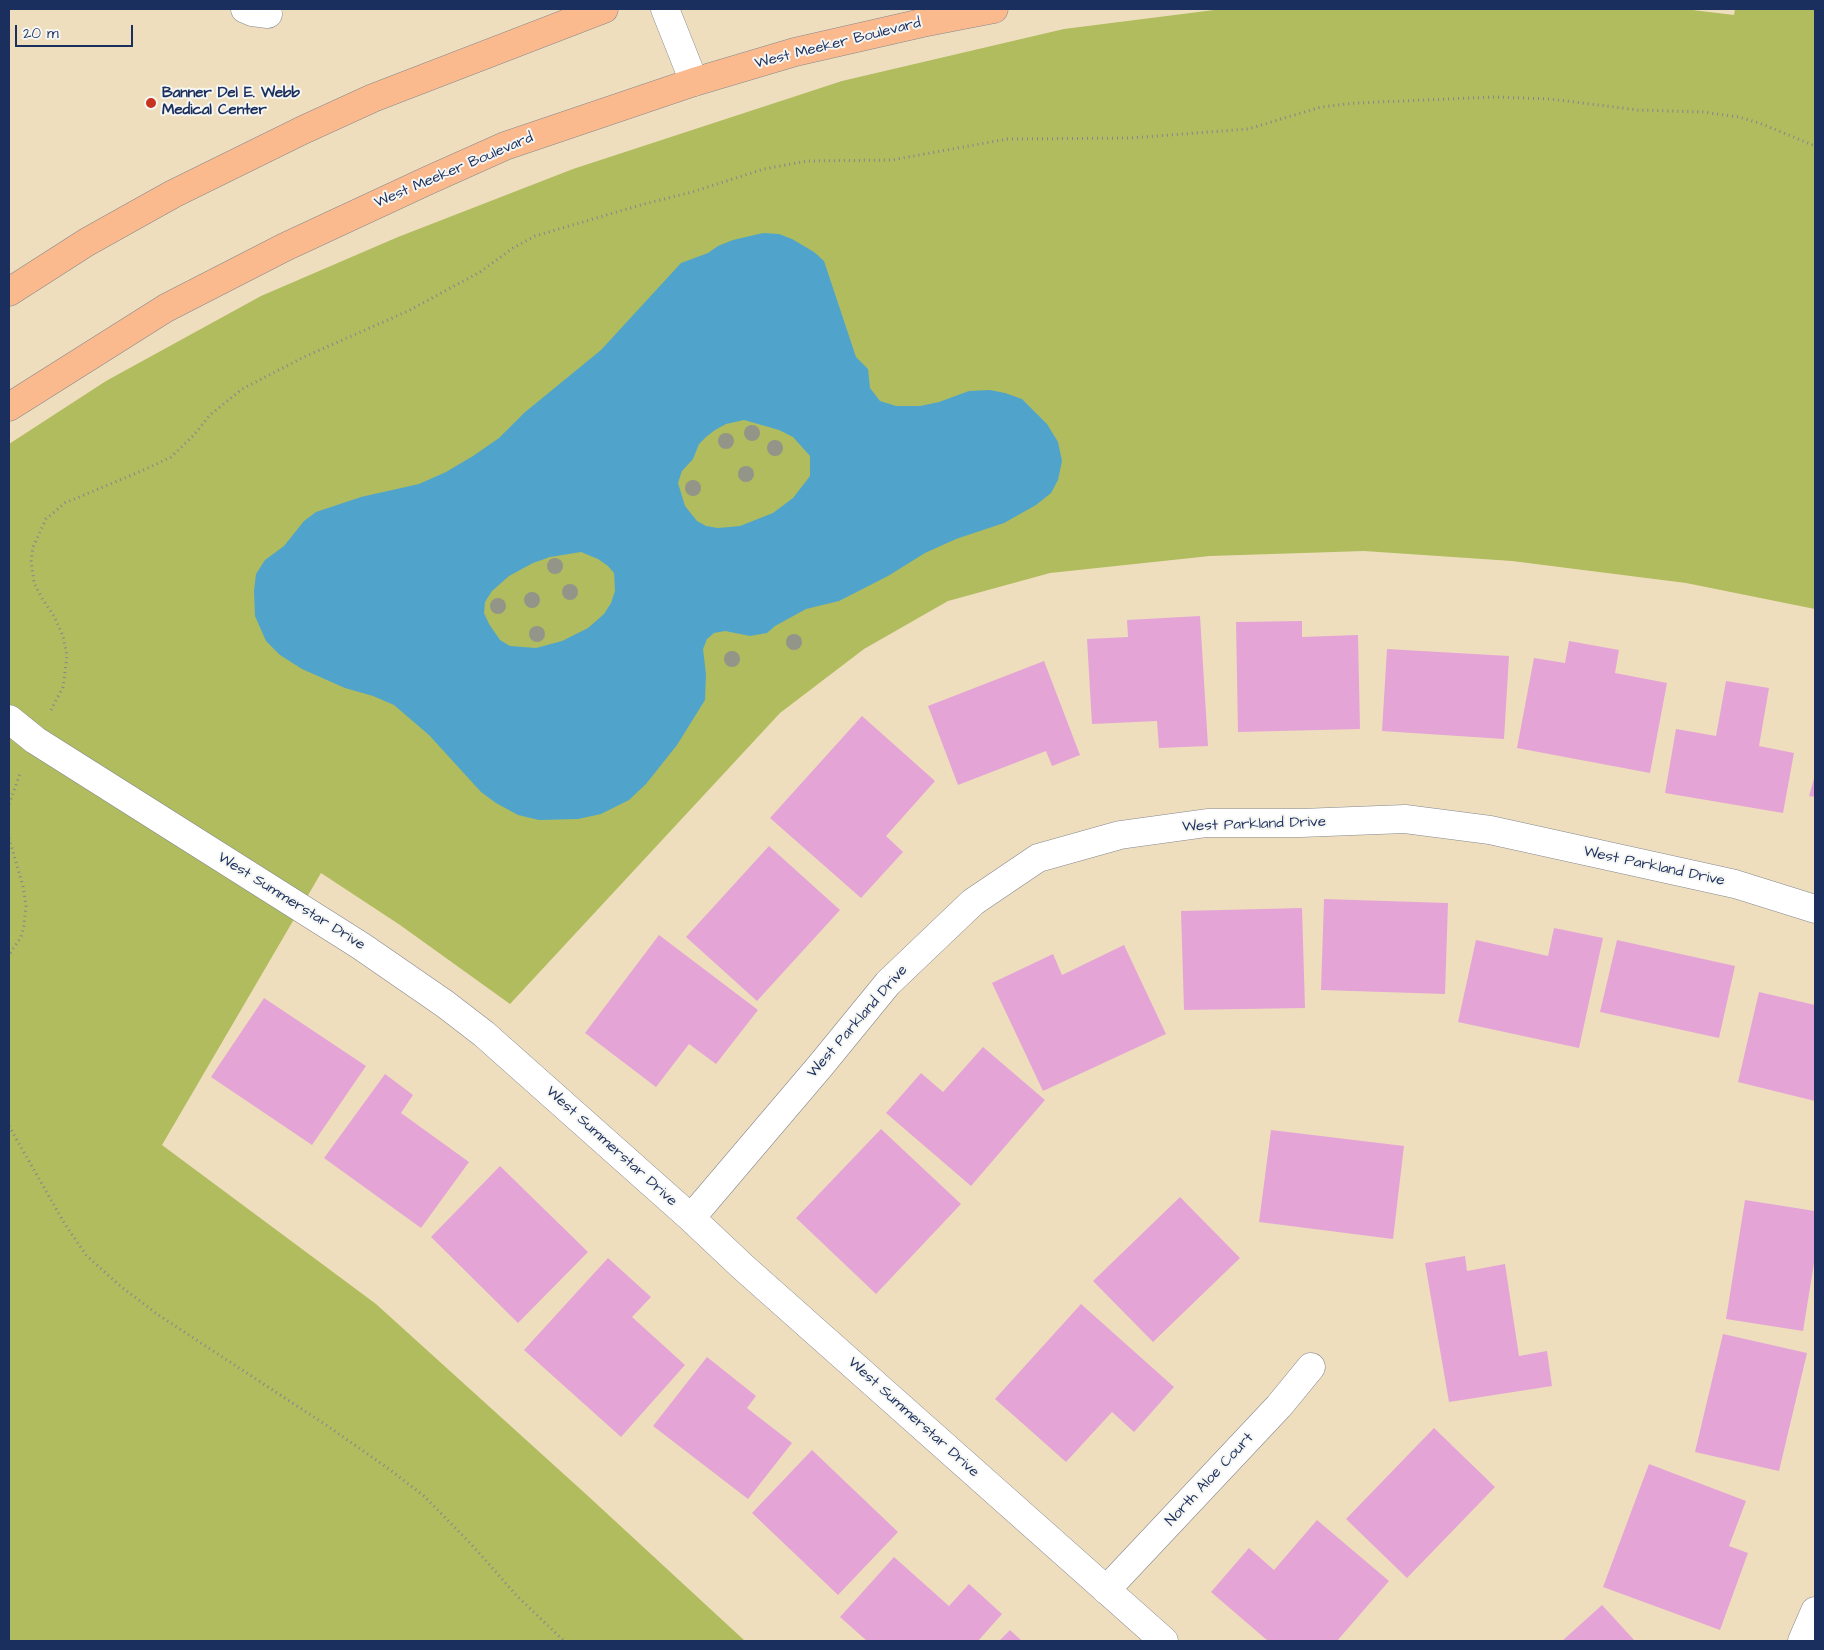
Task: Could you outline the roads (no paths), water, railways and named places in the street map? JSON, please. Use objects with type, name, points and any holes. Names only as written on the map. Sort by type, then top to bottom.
[{"type":"main road","points":[[9,292],[87,242],[172,194],[303,130],[373,98],[604,9]]},
{"type":"main road","name":"West Meeker Boulevard","points":[[9,407],[166,308],[285,247],[505,146],[694,82],[795,52],[922,23],[994,9]]},
{"type":"street","points":[[665,9],[694,82]]},
{"type":"street","name":"West Summerstar Drive","points":[[9,719],[35,740],[361,946],[445,1004],[484,1034],[1164,1641]]},
{"type":"street","name":"West Parkland Drive","points":[[690,1218],[821,1065],[888,983],[973,902],[1038,858],[1120,835],[1207,823],[1301,823],[1404,819],[1490,830],[1735,884],[1815,909]]},
{"type":"street","name":"North Aloe Court","points":[[1106,1590],[1279,1406],[1311,1367]]},
{"type":"street","points":[[1802,1641],[1815,1611]]},
{"type":"water","points":[[763,233],[779,234],[814,252],[824,261],[856,357],[868,369],[870,388],[880,401],[896,406],[920,406],[939,402],[969,391],[990,390],[1022,399],[1047,424],[1058,442],[1062,461],[1058,480],[1051,493],[1036,505],[1004,523],[956,539],[925,553],[888,576],[839,601],[806,609],[775,626],[767,633],[750,636],[725,631],[714,633],[707,639],[703,649],[706,674],[705,700],[677,745],[646,784],[629,800],[601,814],[578,819],[539,820],[518,815],[496,803],[481,792],[429,735],[394,705],[373,696],[345,688],[302,669],[280,655],[266,641],[255,616],[254,591],[256,574],[265,560],[284,546],[304,521],[316,512],[361,497],[419,484],[446,472],[473,456],[499,438],[524,413],[601,350],[681,263],[708,253],[718,246],[733,240]],"holes":[[[744,420],[779,430],[793,437],[810,456],[810,476],[793,498],[773,513],[740,526],[718,528],[706,526],[697,521],[685,506],[678,483],[682,471],[693,459],[699,444],[706,437],[726,424]],[[581,552],[598,559],[614,573],[615,591],[611,603],[604,614],[588,628],[562,641],[536,648],[510,646],[500,640],[484,613],[485,602],[492,591],[509,576],[533,563],[550,557]]]},
{"type":"place","name":"Banner Del E. Webb Medical Center","points":[[151,103]]}]
